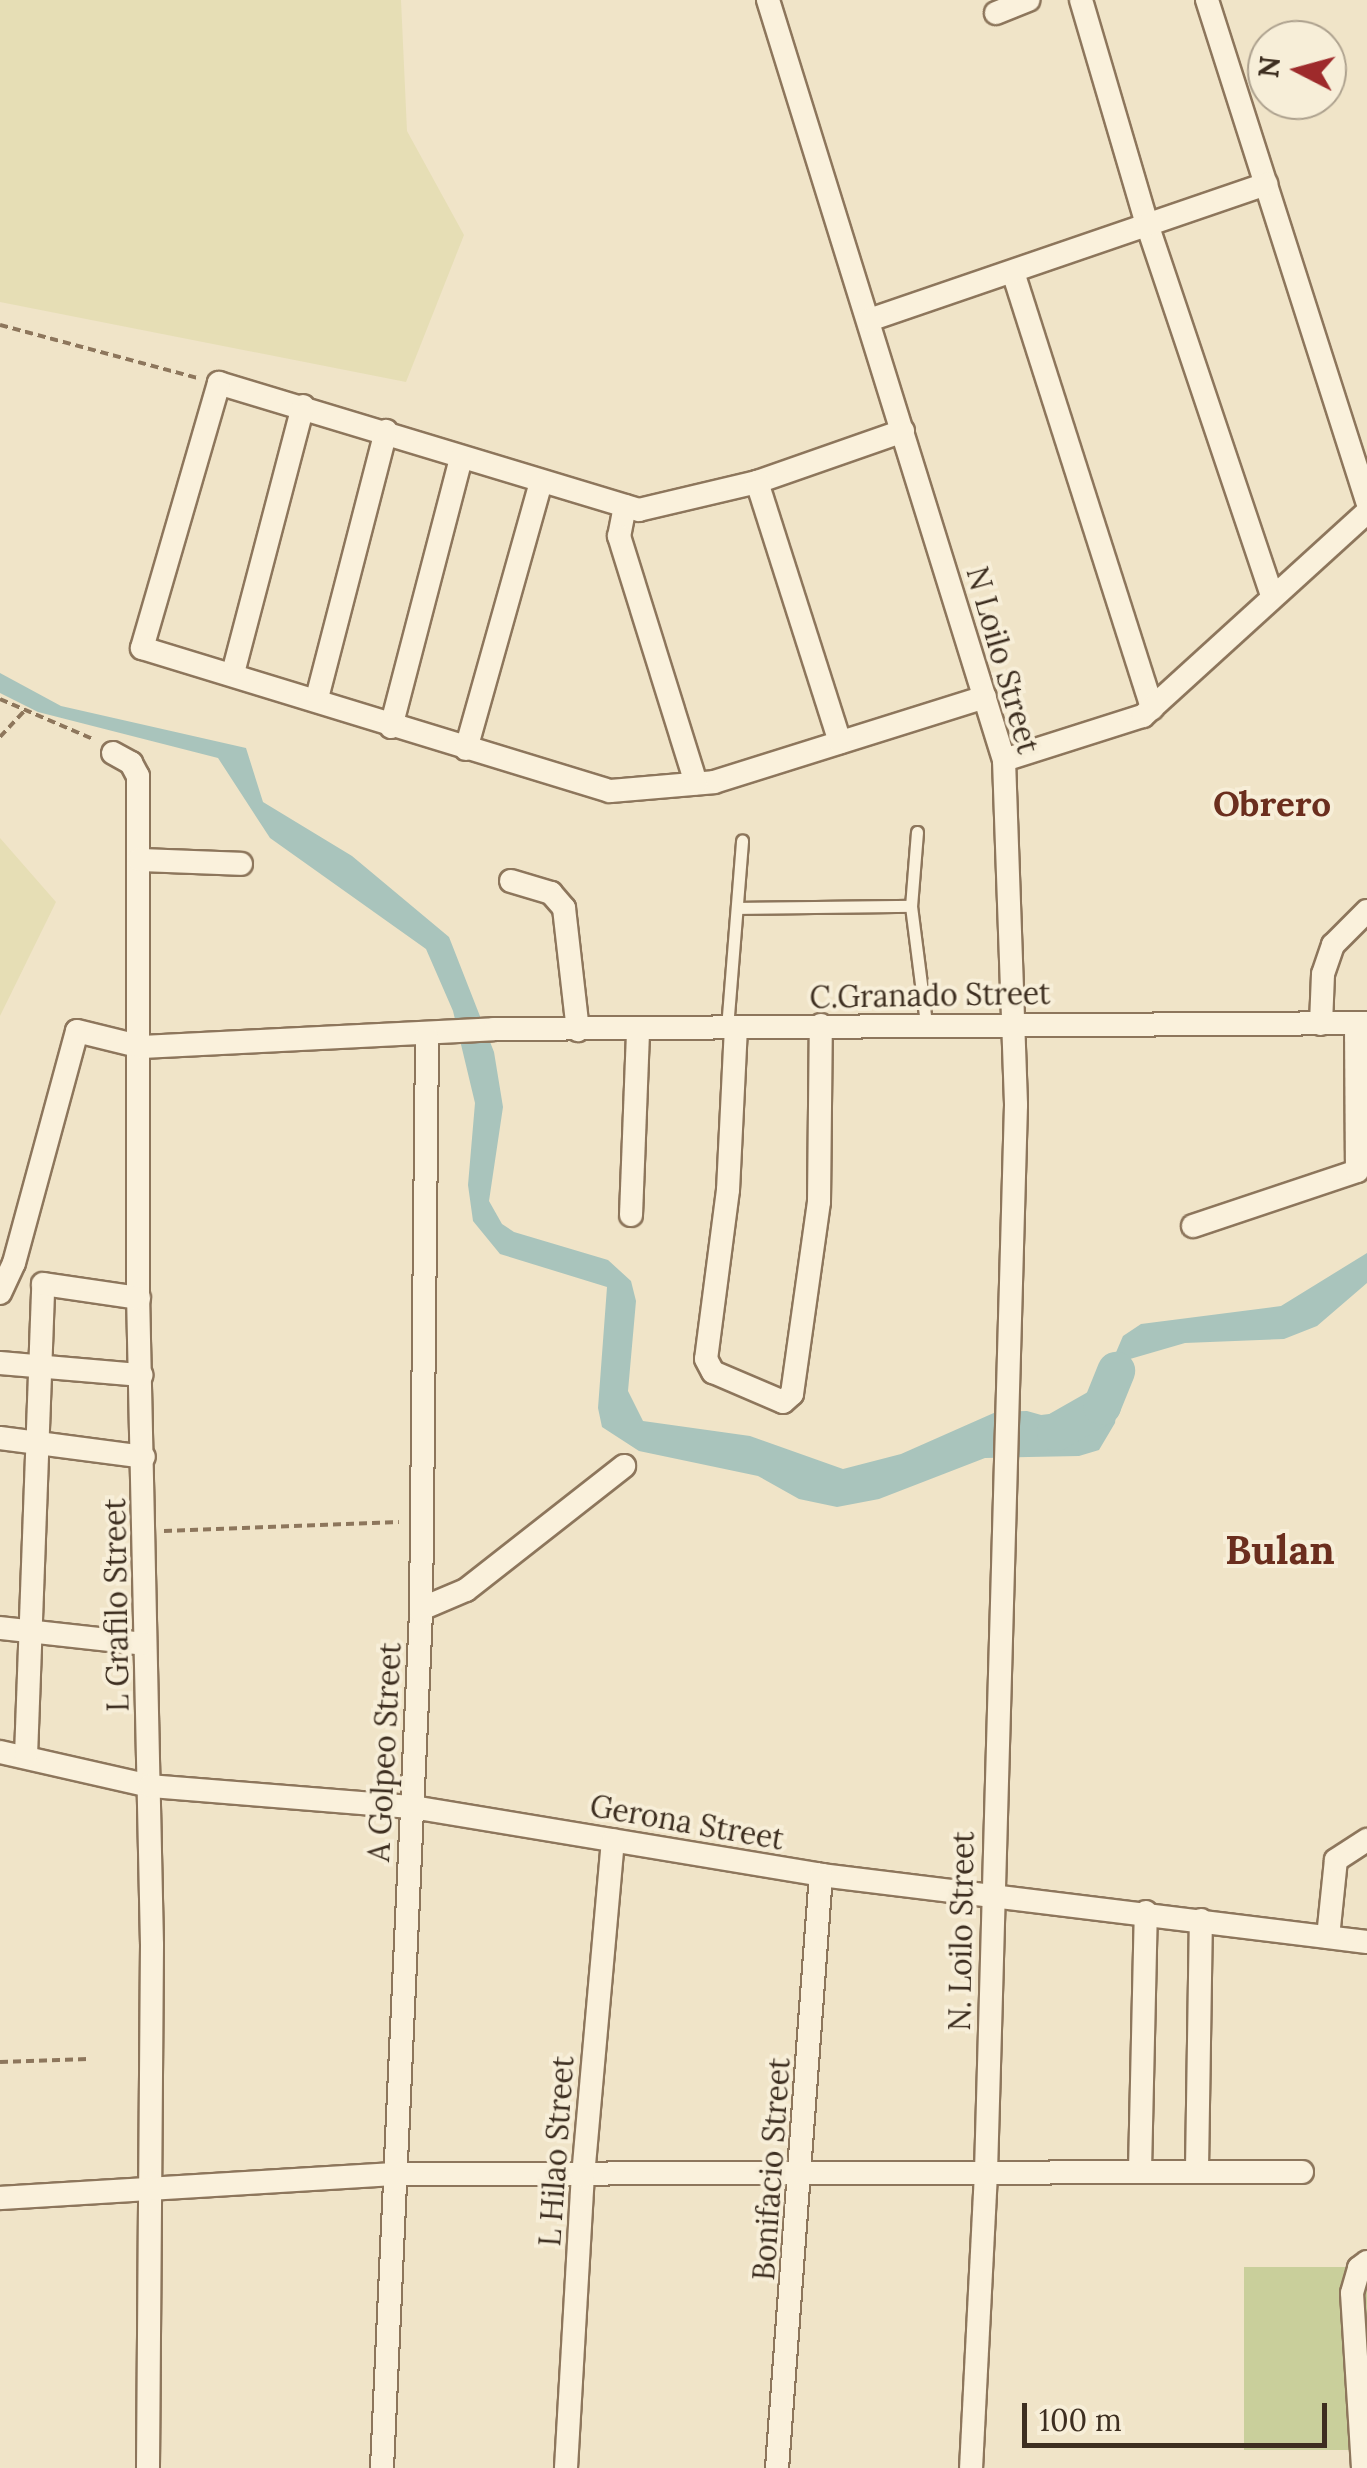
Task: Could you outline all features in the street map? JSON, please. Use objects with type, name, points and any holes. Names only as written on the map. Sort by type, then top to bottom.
[{"type":"street","name":"N Loilo Street","points":[[768,0],[797,82],[1004,760],[1017,1023],[1004,1396]]},
{"type":"street","points":[[996,13],[1028,0]]},
{"type":"street","points":[[1081,0],[1148,226],[1272,595]]},
{"type":"street","points":[[1207,0],[1367,501]]},
{"type":"street","points":[[869,320],[1266,184]]},
{"type":"street","points":[[1013,272],[1152,708]]},
{"type":"street","points":[[903,430],[757,482],[638,510],[461,458],[386,430],[219,383],[142,648],[316,698],[391,727],[610,790],[696,783],[985,696]]},
{"type":"street","points":[[232,673],[303,406]]},
{"type":"street","points":[[316,698],[386,430]]},
{"type":"street","points":[[391,727],[461,458]]},
{"type":"street","points":[[466,749],[541,482]]},
{"type":"street","points":[[757,482],[840,742]]},
{"type":"street","points":[[626,506],[619,536],[696,783]]},
{"type":"street","points":[[1004,760],[1142,716],[1367,512]]},
{"type":"street","name":"L Grafilo Street","points":[[113,754],[131,763],[138,776],[140,860],[139,1298],[150,1786],[148,2468]]},
{"type":"street","points":[[140,860],[241,864]]},
{"type":"street","points":[[511,881],[551,892],[564,908],[578,1030]]},
{"type":"street","points":[[1321,1024],[1322,974],[1333,945],[1367,910]]},
{"type":"street","name":"C.Granado Street","points":[[4,1287],[69,1043],[77,1031],[142,1047],[427,1038],[494,1030],[926,1023],[1361,1024]]},
{"type":"street","points":[[1193,1226],[1357,1170],[1361,1024]]},
{"type":"street","points":[[731,1028],[728,1190],[706,1359],[712,1372],[784,1402],[792,1394],[820,1202],[822,1026]]},
{"type":"street","points":[[631,1216],[638,1030]]},
{"type":"street","name":"A Golpeo Street","points":[[382,2468],[390,2174],[421,1609],[427,1038]]},
{"type":"street","points":[[4,1287],[43,1284],[139,1298]]},
{"type":"street","points":[[26,1756],[34,1440],[43,1284]]},
{"type":"street","points":[[0,1364],[41,1363],[141,1375]]},
{"type":"street","name":"N. Loilo Street","points":[[971,2468],[986,2174],[1004,1396]]},
{"type":"street","points":[[0,1438],[144,1457]]},
{"type":"street","points":[[421,1609],[466,1590],[624,1466]]},
{"type":"street","points":[[0,1628],[144,1644]]},
{"type":"street","name":"Gerona Street","points":[[0,1752],[150,1786],[412,1807],[821,1875],[1367,1942]]},
{"type":"street","name":"L Hilao Street","points":[[566,2468],[583,2176],[614,1840]]},
{"type":"street","points":[[1328,1937],[1336,1860],[1367,1840]]},
{"type":"street","name":"Bonifacio Street","points":[[777,2468],[802,2176],[821,1875]]},
{"type":"street","points":[[1140,2170],[1146,1912]]},
{"type":"street","points":[[1197,2168],[1201,1920]]},
{"type":"street","points":[[0,2198],[390,2174],[802,2176],[1197,2168],[1302,2172]]},
{"type":"street","points":[[1363,2468],[1352,2293],[1358,2268],[1367,2262]]},
{"type":"lane","points":[[917,832],[911,906],[926,1023]]},
{"type":"lane","points":[[731,1028],[742,840]]},
{"type":"lane","points":[[738,908],[911,906]]},
{"type":"path","points":[[0,325],[219,383]]},
{"type":"path","points":[[0,698],[86,733],[113,754]]},
{"type":"path","points":[[0,738],[24,710]]},
{"type":"path","points":[[144,1532],[421,1521]]},
{"type":"path","points":[[0,2062],[88,2060]]},
{"type":"shaded area","points":[[0,0],[401,0],[407,131],[464,235],[406,382],[0,302]]},
{"type":"shaded area","points":[[0,838],[56,902],[0,1016]]},
{"type":"green space","points":[[1244,2267],[1367,2267],[1367,2450],[1244,2450]]},
{"type":"water","points":[[0,673],[61,706],[246,748],[263,802],[352,856],[449,937],[494,1052],[503,1107],[489,1201],[502,1224],[514,1232],[608,1260],[631,1281],[636,1301],[628,1391],[643,1421],[750,1436],[843,1469],[901,1454],[996,1412],[1027,1411],[1084,1427],[1123,1336],[1141,1324],[1281,1306],[1367,1253],[1367,1283],[1317,1326],[1284,1339],[1185,1343],[1130,1359],[1122,1369],[1115,1423],[1099,1450],[1079,1456],[985,1458],[879,1499],[837,1507],[799,1499],[758,1476],[639,1451],[602,1427],[598,1408],[607,1287],[500,1254],[473,1221],[468,1185],[475,1103],[453,1011],[426,949],[270,838],[218,758],[38,712],[0,693]]},
{"type":"waterway","points":[[1017,1437],[1056,1432],[1102,1406],[1116,1371]]},
{"type":"district","name":"Obrero","points":[[1272,804]]},
{"type":"district","name":"Bulan","points":[[1280,1550]]}]
